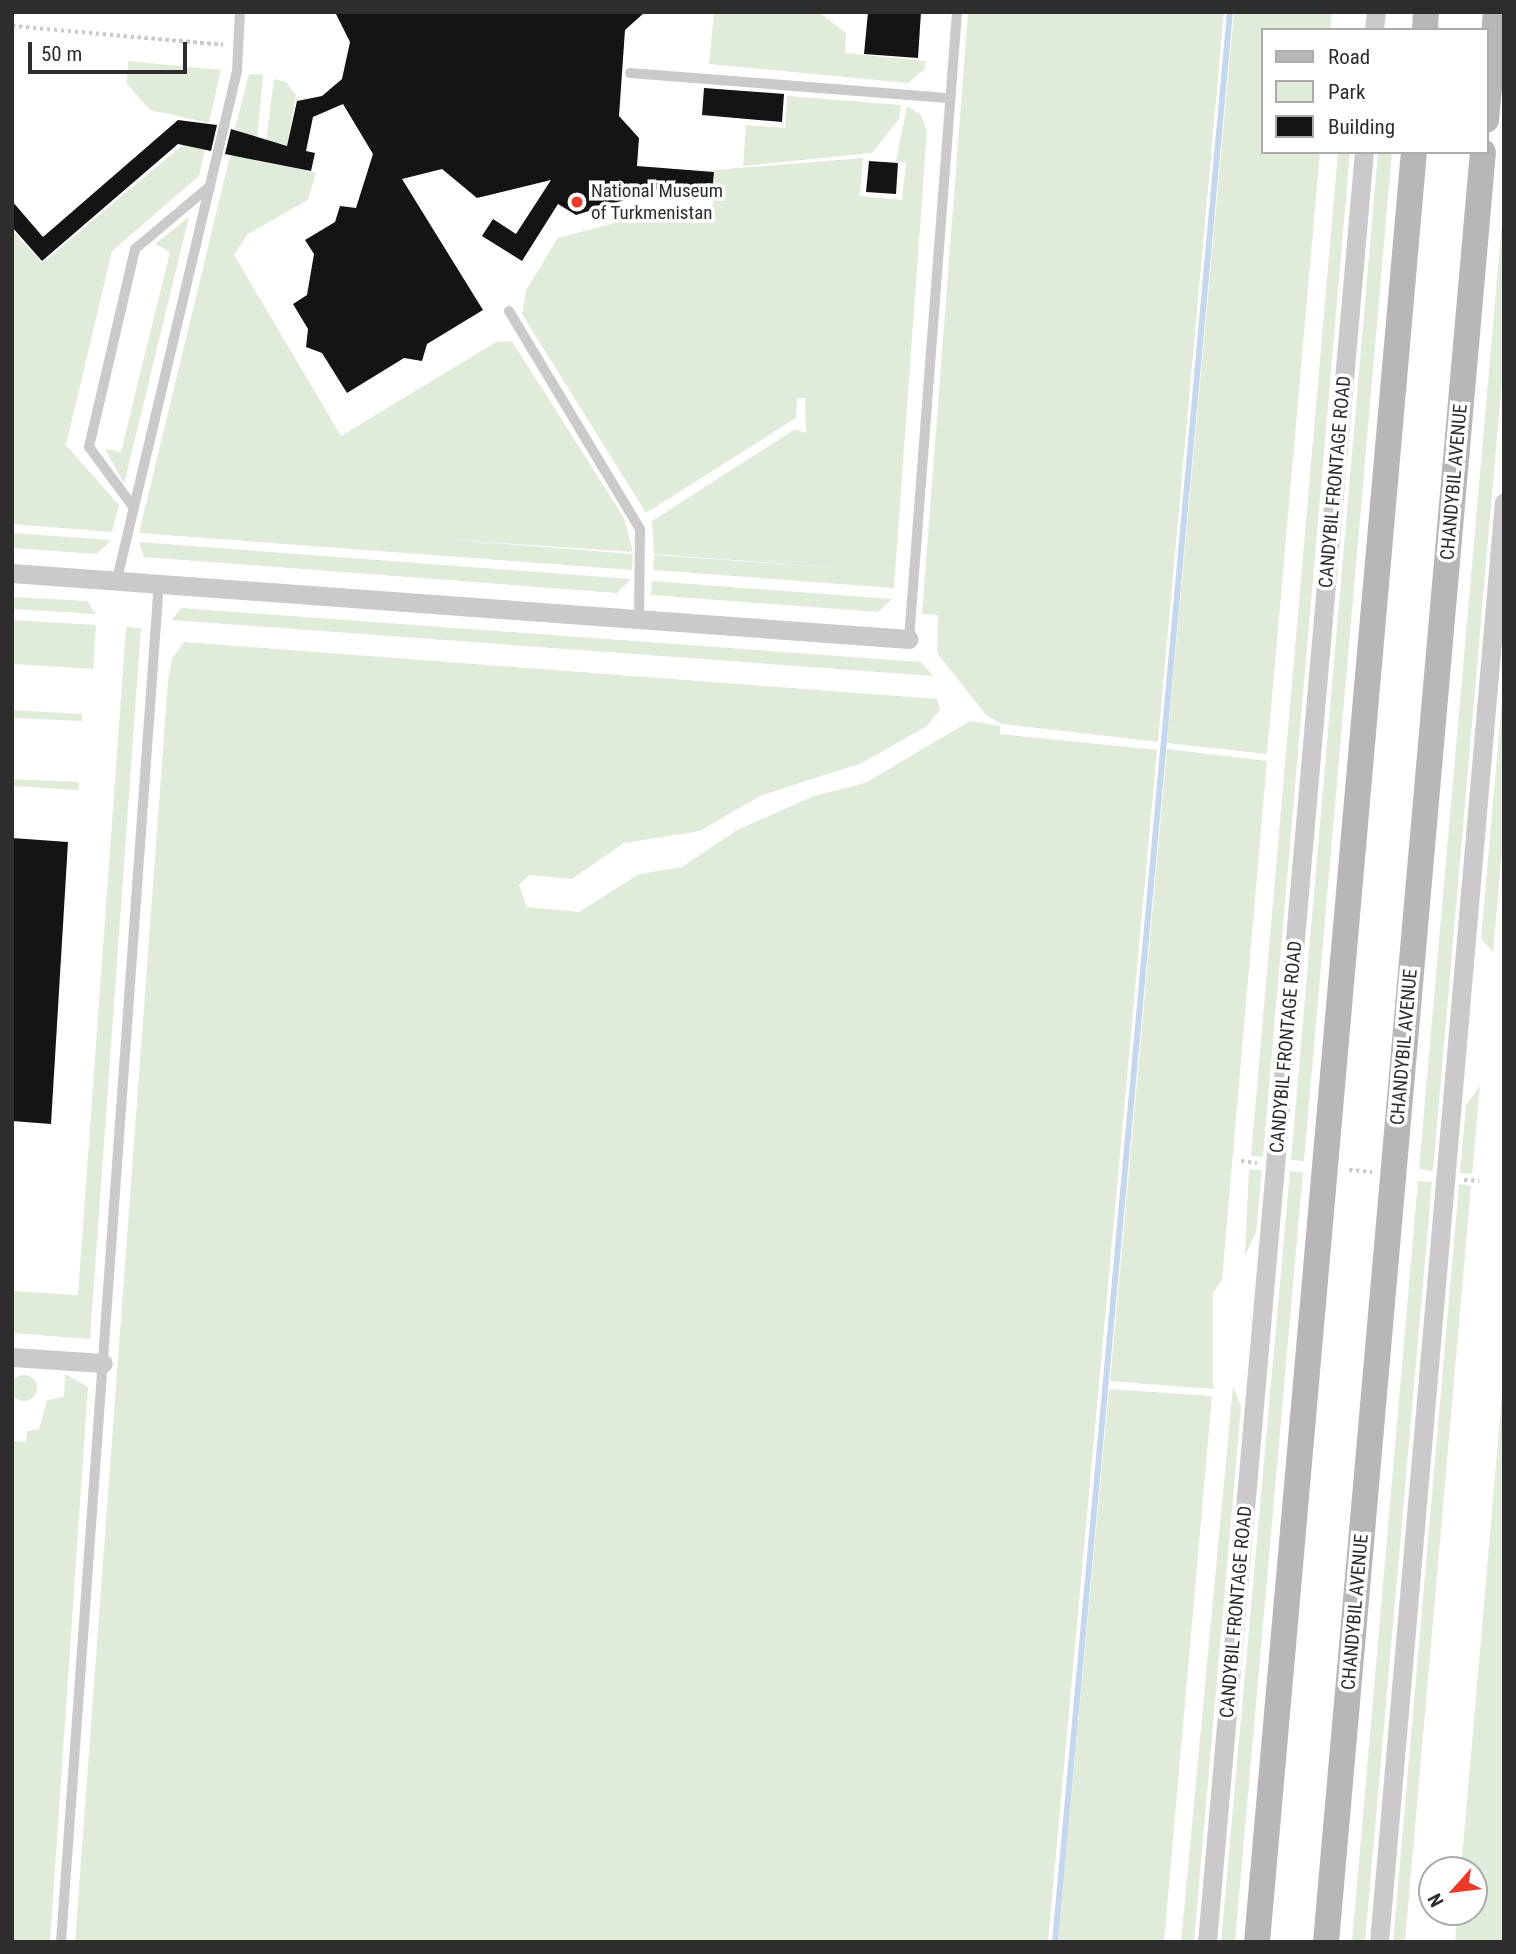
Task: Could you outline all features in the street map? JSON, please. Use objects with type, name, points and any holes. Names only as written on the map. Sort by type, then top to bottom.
[{"type":"main road","points":[[1488,98],[1496,12]]},
{"type":"main road","points":[[1257,1942],[1414,154]]},
{"type":"main road","name":"CHANDYBIL AVENUE","points":[[1326,1942],[1483,154]]},
{"type":"street","name":"CANDYBIL FRONTAGE ROAD","points":[[1207,1942],[1364,154]]},
{"type":"street","points":[[1379,1942],[1504,502]]},
{"type":"street","points":[[12,573],[159,581],[909,639]]},
{"type":"street","points":[[12,1357],[103,1363]]},
{"type":"lane","points":[[117,579],[241,46],[240,12]]},
{"type":"lane","points":[[909,639],[957,12]]},
{"type":"lane","points":[[630,73],[950,98]]},
{"type":"lane","points":[[134,508],[89,447],[132,262],[141,242],[210,186]]},
{"type":"lane","points":[[509,311],[640,529],[639,618]]},
{"type":"lane","points":[[61,1942],[159,581]]},
{"type":"path","points":[[12,26],[241,46]]},
{"type":"path","points":[[1241,1161],[1275,1164]]},
{"type":"path","points":[[1325,1168],[1393,1174]]},
{"type":"path","points":[[1446,1178],[1479,1181]]},
{"type":"green space","points":[[714,12],[819,12],[846,33],[845,53],[925,61],[925,69],[908,83],[709,64]]},
{"type":"green space","points":[[968,12],[1224,12],[1158,742],[1002,724],[987,716],[937,653],[938,615],[922,614]]},
{"type":"green space","points":[[1234,12],[1332,12],[1330,28],[1260,28],[1260,154],[1320,154],[1267,754],[1167,743]]},
{"type":"green space","points":[[128,61],[221,70],[209,123],[150,110],[127,84]]},
{"type":"green space","points":[[249,74],[263,75],[257,139],[235,129]]},
{"type":"green space","points":[[274,79],[286,82],[296,95],[287,145],[266,141]]},
{"type":"green space","points":[[787,96],[901,105],[899,119],[872,153],[743,166],[746,125],[785,128]]},
{"type":"green space","points":[[907,106],[921,115],[927,131],[894,588],[653,570],[654,555],[855,569],[654,554],[652,521],[795,429],[806,433],[805,398],[797,398],[796,418],[646,513],[522,314],[526,290],[558,238],[633,218],[698,223],[699,213],[712,214],[715,170],[863,158],[860,196],[902,200],[906,163],[896,161]]},
{"type":"green space","points":[[185,143],[205,150],[199,176],[112,251],[66,445],[119,505],[112,532],[12,524],[12,230],[42,263]]},
{"type":"green space","points":[[238,154],[316,173],[308,200],[248,234],[234,255],[341,436],[496,342],[512,341],[624,518],[633,552],[440,539],[633,554],[632,570],[139,533],[230,156]]},
{"type":"green space","points":[[1338,154],[1350,154],[1263,1157],[1251,1156]]},
{"type":"green space","points":[[1378,154],[1392,154],[1304,1161],[1291,1160]]},
{"type":"green space","points":[[1504,200],[1504,357],[1433,1171],[1419,1169]]},
{"type":"green space","points":[[189,217],[124,484],[105,449],[121,452],[170,252],[155,244]]},
{"type":"green space","points":[[12,533],[111,540],[97,554],[12,548]]},
{"type":"green space","points":[[139,542],[631,579],[617,593],[144,557]]},
{"type":"green space","points":[[652,581],[892,599],[878,612],[651,595]]},
{"type":"green space","points":[[12,597],[87,601],[96,614],[12,609]]},
{"type":"green space","points":[[181,608],[921,662],[933,676],[172,620]]},
{"type":"green space","points":[[12,620],[96,625],[93,669],[12,664]]},
{"type":"green space","points":[[126,627],[141,628],[90,1339],[12,1333],[12,1291],[78,1295]]},
{"type":"green space","points":[[184,642],[937,699],[940,710],[927,726],[862,763],[760,796],[700,831],[624,843],[572,879],[529,875],[519,885],[527,907],[579,912],[639,874],[682,867],[737,830],[814,796],[865,783],[970,721],[1000,726],[1000,734],[1157,750],[1048,1942],[75,1942],[168,681],[172,659]]},
{"type":"green space","points":[[1504,678],[1504,827],[1493,953],[1481,938]]},
{"type":"green space","points":[[12,710],[82,714],[82,721],[12,718]]},
{"type":"green space","points":[[1167,749],[1267,761],[1222,1280],[1213,1293],[1213,1389],[1110,1381]]},
{"type":"green space","points":[[12,779],[79,782],[78,790],[12,786]]},
{"type":"green space","points":[[1480,1086],[1472,1174],[1460,1173],[1466,1105]]},
{"type":"green space","points":[[1249,1169],[1262,1170],[1256,1233],[1245,1255]]},
{"type":"green space","points":[[1290,1171],[1303,1172],[1235,1942],[1221,1942]]},
{"type":"green space","points":[[1418,1181],[1432,1182],[1365,1942],[1352,1942]]},
{"type":"green space","points":[[1459,1184],[1471,1186],[1405,1942],[1393,1942]]},
{"type":"green space","points":[[1504,1372],[1504,1942],[1455,1942],[1456,1926],[1488,1926],[1488,1856],[1462,1856]]},
{"type":"green space","points":[[65,1374],[88,1387],[50,1942],[12,1942],[12,1441],[26,1442],[27,1431],[39,1429],[47,1400],[64,1397]]},
{"type":"green space","points":[[24,1375],[33,1379],[37,1388],[33,1397],[24,1401],[15,1397],[11,1388],[15,1379]]},
{"type":"green space","points":[[1233,1386],[1241,1407],[1194,1942],[1181,1942]]},
{"type":"green space","points":[[1109,1389],[1212,1396],[1164,1942],[1058,1942]]},
{"type":"building","name":"National Museum of Turkmenistan","points":[[335,12],[645,12],[625,30],[619,116],[639,138],[637,166],[714,172],[712,195],[635,188],[634,197],[576,215],[558,204],[522,261],[482,236],[493,219],[516,234],[551,180],[477,198],[442,169],[402,179],[483,310],[427,344],[422,361],[404,358],[347,393],[322,353],[306,347],[308,329],[293,304],[307,295],[314,254],[305,240],[335,222],[340,206],[356,208],[373,154],[343,104],[313,117],[306,151],[315,153],[311,171],[225,154],[231,129],[287,146],[297,101],[322,96],[342,79],[350,42]]},
{"type":"building","points":[[868,12],[921,12],[918,58],[864,54]]},
{"type":"building","points":[[704,88],[784,94],[782,122],[702,115]]},
{"type":"building","points":[[178,120],[217,125],[211,151],[178,144],[42,261],[12,227],[12,201],[43,237]]},
{"type":"building","points":[[869,161],[898,163],[896,194],[866,192]]},
{"type":"building","points":[[12,838],[68,842],[51,1124],[12,1121]]},
{"type":"waterway","points":[[1055,1942],[1230,12]]},
{"type":"place","name":"National Museum of Turkmenistan","points":[[577,202]]}]
